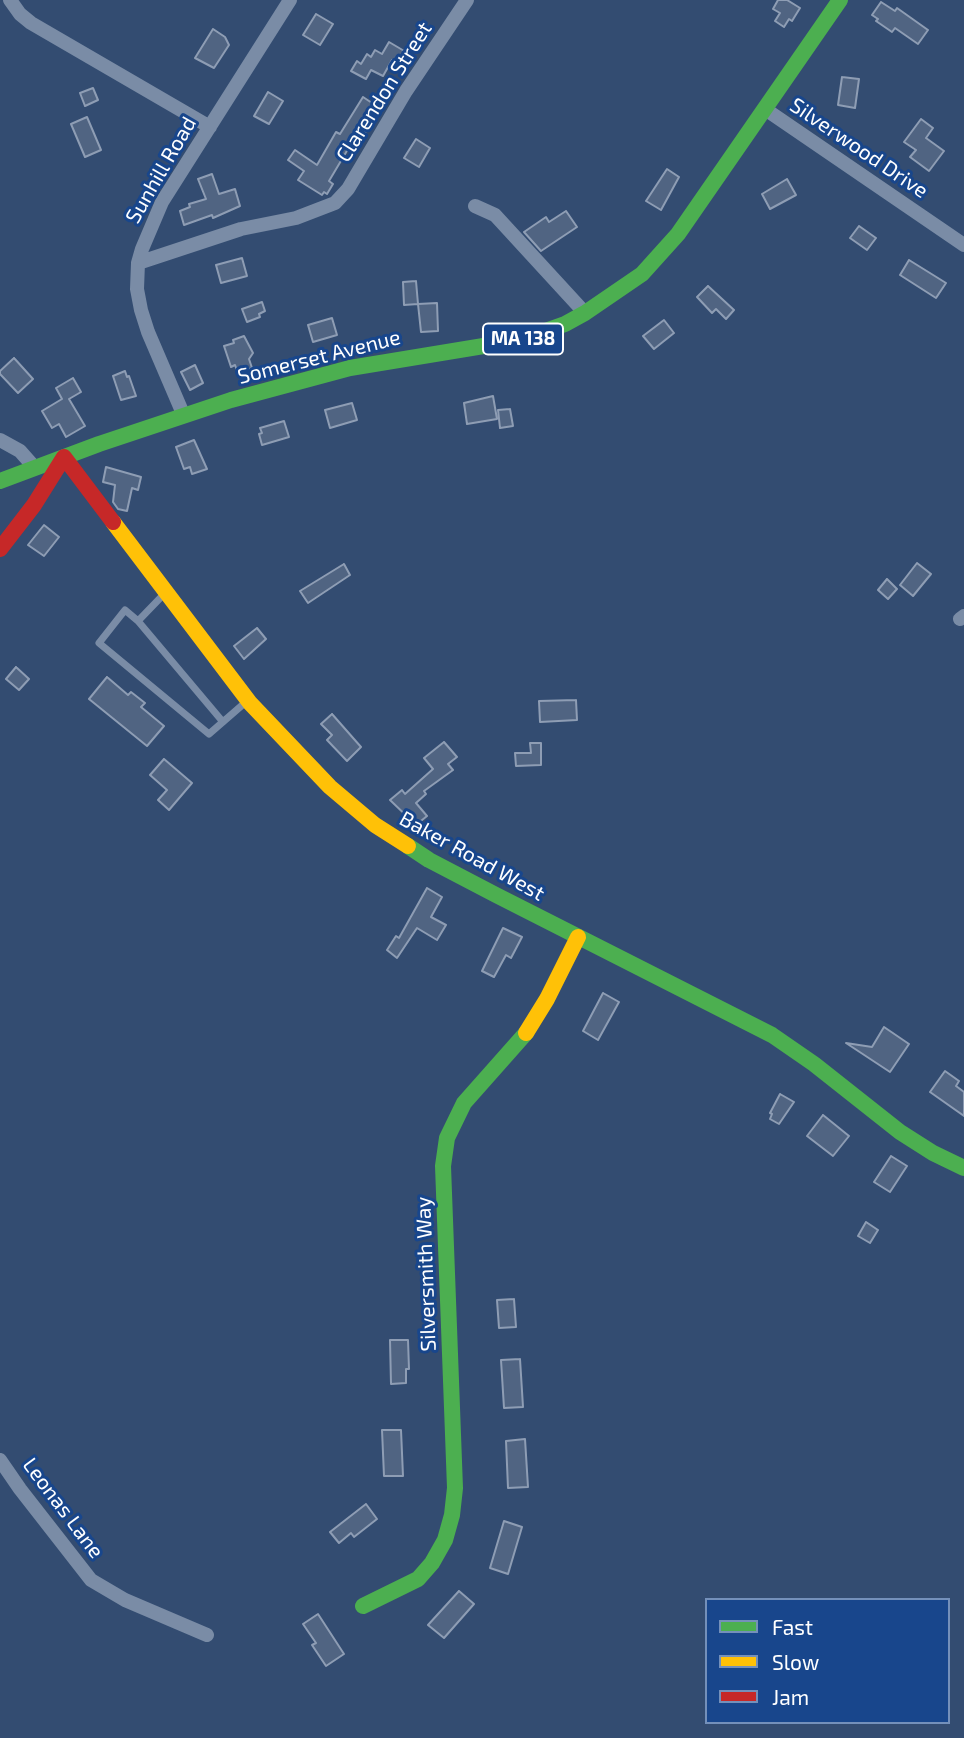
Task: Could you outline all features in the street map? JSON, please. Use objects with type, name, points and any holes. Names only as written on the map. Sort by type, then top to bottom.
[{"type":"street","points":[[10,0],[31,23],[209,127]]},
{"type":"street","name":"Sunhill Road","points":[[184,415],[141,310],[137,289],[138,262],[162,202],[290,0]]},
{"type":"street","name":"Clarendon Street","points":[[138,262],[241,229],[307,215],[335,203],[348,189],[413,81],[467,0]]},
{"type":"street","name":"Somerset Avenue","points":[[64,457],[184,415],[350,368],[520,340],[565,324],[585,313],[626,287],[662,254],[698,208],[840,0]]},
{"type":"street","name":"Silverwood Drive","points":[[765,109],[964,245]]},
{"type":"street","points":[[475,206],[495,215],[585,313]]},
{"type":"street","points":[[0,440],[20,451],[35,468]]},
{"type":"street","points":[[0,549],[34,505],[64,457]]},
{"type":"street","name":"MA 138","points":[[0,481],[64,457]]},
{"type":"street","name":"Baker Road West","points":[[64,457],[248,700],[330,787],[375,825],[429,860],[772,1035],[814,1064],[900,1132],[933,1153],[964,1168]]},
{"type":"street","name":"Silversmith Way","points":[[363,1606],[418,1579],[432,1563],[445,1540],[452,1515],[455,1488],[443,1166],[447,1138],[464,1103],[530,1028],[578,937]]},
{"type":"street","name":"Leonas Lane","points":[[0,1460],[91,1580],[125,1600],[207,1635]]},
{"type":"lane","points":[[138,621],[166,592]]},
{"type":"lane","points":[[223,722],[138,621],[125,610],[99,643],[209,734],[223,722],[248,700]]},
{"type":"building","points":[[778,0],[787,0],[800,8],[792,21],[789,19],[784,27],[775,21],[780,13],[773,9]]},
{"type":"building","points":[[881,2],[895,11],[897,8],[928,30],[918,44],[895,28],[892,32],[876,21],[878,19],[872,15]]},
{"type":"building","points":[[316,14],[333,24],[320,45],[303,35]]},
{"type":"building","points":[[213,29],[225,37],[229,45],[214,68],[195,58]]},
{"type":"building","points":[[389,42],[411,55],[404,67],[392,60],[383,76],[371,70],[366,79],[351,71],[357,61],[361,64],[367,54],[371,57],[375,50],[382,54]]},
{"type":"building","points":[[842,77],[859,79],[855,108],[838,105]]},
{"type":"building","points":[[93,88],[98,100],[85,106],[80,93]]},
{"type":"building","points":[[268,92],[283,101],[269,124],[254,116]]},
{"type":"building","points":[[363,97],[381,109],[356,146],[351,144],[329,181],[333,184],[327,194],[324,192],[322,195],[298,180],[304,171],[288,160],[295,150],[317,165],[336,132],[340,134]]},
{"type":"building","points":[[87,117],[101,150],[85,157],[71,124]]},
{"type":"building","points":[[921,119],[933,128],[926,138],[944,151],[929,171],[910,157],[916,150],[904,142]]},
{"type":"building","points":[[416,139],[430,148],[419,167],[404,158]]},
{"type":"building","points":[[667,169],[679,177],[661,210],[646,201]]},
{"type":"building","points":[[212,174],[219,194],[235,189],[240,206],[213,218],[212,215],[184,225],[180,211],[190,207],[189,204],[206,199],[198,179]]},
{"type":"building","points":[[787,179],[796,195],[770,209],[762,194]]},
{"type":"building","points":[[566,211],[577,227],[541,251],[524,232],[546,217],[549,222]]},
{"type":"building","points":[[859,226],[876,238],[867,250],[850,238]]},
{"type":"building","points":[[242,258],[247,276],[221,283],[216,265]]},
{"type":"building","points":[[909,260],[946,283],[936,298],[900,275]]},
{"type":"building","points":[[416,281],[418,304],[404,305],[403,282]]},
{"type":"building","points":[[708,286],[734,310],[726,319],[716,309],[712,313],[697,297]]},
{"type":"building","points":[[262,302],[265,311],[259,314],[260,317],[247,322],[242,309]]},
{"type":"building","points":[[437,303],[438,331],[421,332],[418,304]]},
{"type":"building","points":[[332,318],[337,335],[313,342],[308,325]]},
{"type":"building","points":[[664,320],[674,333],[654,349],[643,336]]},
{"type":"building","points":[[244,336],[253,353],[249,359],[252,368],[238,373],[235,365],[231,367],[224,346]]},
{"type":"building","points":[[14,358],[33,379],[18,393],[0,374]]},
{"type":"building","points":[[195,365],[203,383],[190,390],[181,372]]},
{"type":"building","points":[[125,371],[136,396],[121,400],[113,376]]},
{"type":"building","points":[[73,378],[81,392],[69,399],[85,426],[66,437],[59,424],[52,428],[42,411],[62,399],[56,388]]},
{"type":"building","points":[[493,396],[497,419],[467,424],[464,403]]},
{"type":"building","points":[[352,403],[357,420],[330,428],[325,410]]},
{"type":"building","points":[[510,409],[513,426],[500,428],[498,410]]},
{"type":"building","points":[[284,421],[289,437],[262,445],[260,428]]},
{"type":"building","points":[[194,440],[207,469],[192,474],[190,467],[184,469],[176,447]]},
{"type":"building","points":[[106,467],[141,477],[138,490],[132,488],[127,511],[118,509],[113,502],[115,485],[103,482]]},
{"type":"building","points":[[44,525],[59,537],[44,556],[28,545]]},
{"type":"building","points":[[917,563],[931,574],[913,596],[900,585]]},
{"type":"building","points":[[344,564],[350,575],[308,603],[300,591]]},
{"type":"building","points":[[887,579],[897,589],[888,599],[878,590]]},
{"type":"building","points":[[257,628],[266,639],[244,659],[234,646]]},
{"type":"building","points":[[16,667],[29,679],[19,690],[6,679]]},
{"type":"building","points":[[107,677],[128,695],[131,692],[145,703],[141,707],[164,726],[147,746],[89,699]]},
{"type":"building","points":[[576,700],[577,720],[540,722],[539,701]]},
{"type":"building","points":[[332,714],[361,747],[347,761],[327,740],[332,735],[321,724]]},
{"type":"building","points":[[444,742],[457,757],[448,764],[453,770],[424,791],[426,794],[416,803],[427,816],[416,825],[390,800],[402,790],[405,794],[433,769],[424,758]]},
{"type":"building","points":[[530,743],[541,743],[541,765],[516,766],[515,753],[531,753]]},
{"type":"building","points":[[164,759],[192,783],[169,810],[158,800],[167,790],[150,775]]},
{"type":"building","points":[[427,888],[442,897],[431,917],[446,925],[437,940],[417,928],[397,958],[387,950],[396,936],[399,938]]},
{"type":"building","points":[[503,928],[522,937],[511,958],[506,955],[494,977],[482,971]]},
{"type":"building","points":[[603,993],[619,1002],[598,1040],[583,1031]]},
{"type":"building","points":[[884,1027],[909,1044],[890,1072],[846,1043],[872,1047]]},
{"type":"building","points":[[945,1071],[959,1081],[956,1086],[964,1092],[964,1116],[930,1092]]},
{"type":"building","points":[[780,1094],[794,1102],[779,1124],[770,1119],[770,1113]]},
{"type":"building","points":[[823,1115],[849,1136],[833,1156],[807,1136]]},
{"type":"building","points":[[891,1156],[907,1166],[890,1192],[874,1182]]},
{"type":"building","points":[[866,1222],[878,1230],[870,1243],[858,1236]]},
{"type":"building","points":[[514,1299],[516,1327],[499,1328],[497,1300]]},
{"type":"building","points":[[390,1340],[408,1340],[409,1369],[406,1369],[406,1383],[391,1384]]},
{"type":"building","points":[[520,1359],[523,1407],[504,1408],[501,1360]]},
{"type":"building","points":[[382,1430],[401,1430],[403,1476],[384,1476]]},
{"type":"building","points":[[525,1439],[528,1487],[508,1488],[506,1441]]},
{"type":"building","points":[[366,1504],[377,1519],[354,1537],[351,1533],[339,1543],[330,1532]]},
{"type":"building","points":[[504,1521],[522,1527],[508,1574],[490,1568]]},
{"type":"building","points":[[459,1591],[474,1604],[444,1638],[428,1625]]},
{"type":"building","points":[[318,1614],[344,1654],[326,1666],[312,1645],[316,1643],[303,1624]]},
{"type":"traffic: fast","points":[[0,481],[99,444],[231,400],[350,368],[520,340],[565,324],[585,313],[642,274],[678,234],[840,0]]},
{"type":"traffic: fast","points":[[408,846],[496,895],[772,1035],[814,1064],[900,1132],[933,1153],[964,1168]]},
{"type":"traffic: fast","points":[[363,1606],[418,1579],[432,1563],[445,1540],[452,1515],[455,1488],[443,1166],[447,1138],[464,1103],[526,1033]]},
{"type":"traffic: slow","points":[[113,522],[250,703],[330,787],[375,825],[408,846]]},
{"type":"traffic: slow","points":[[526,1033],[547,999],[578,937]]},
{"type":"traffic: jam","points":[[0,549],[34,505],[64,457],[113,522]]}]
